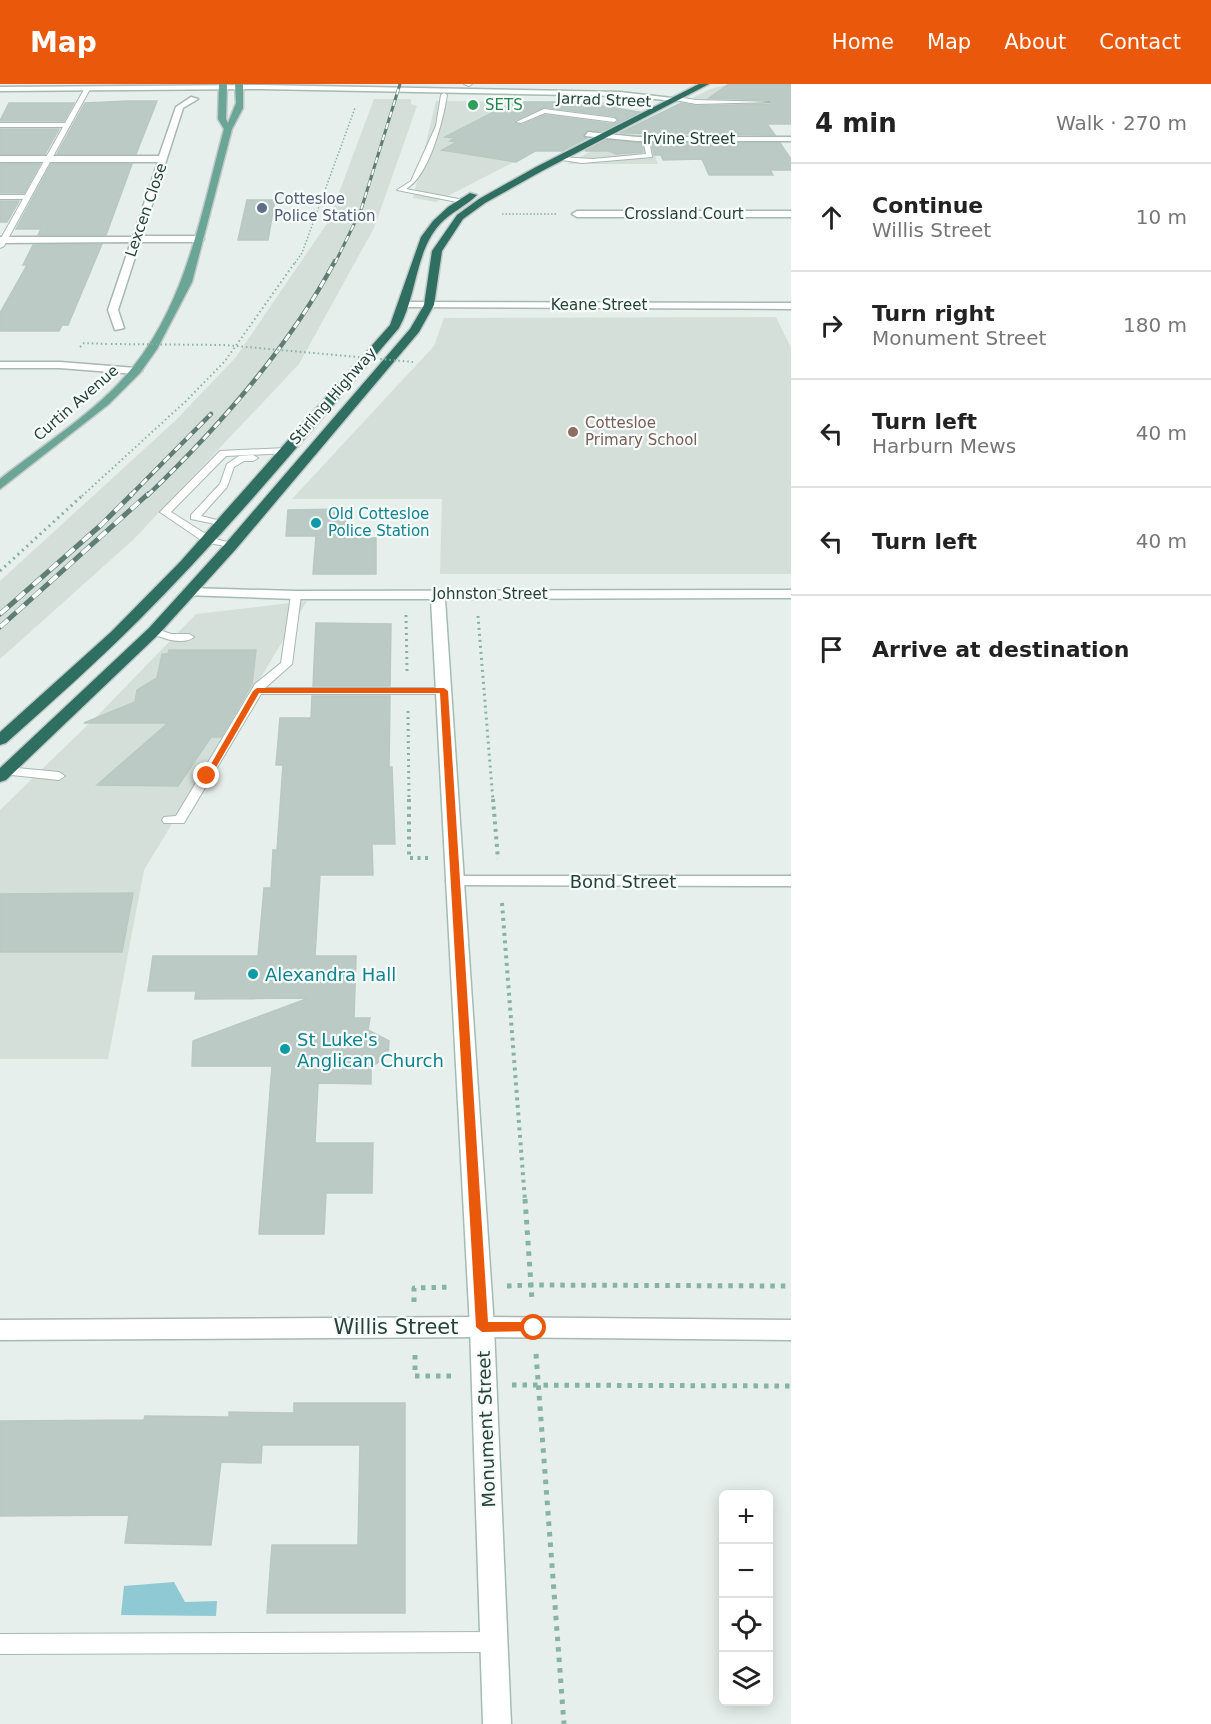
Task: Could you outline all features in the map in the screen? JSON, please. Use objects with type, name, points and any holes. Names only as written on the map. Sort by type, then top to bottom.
[{"type":"highway","name":"Stirling Highway","points":[[3,774],[154,631],[231,546],[303,458],[415,330],[429,305],[437,251],[449,230],[482,201],[602,136],[705,84]]},
{"type":"highway","points":[[640,106],[673,88]]},
{"type":"highway","name":"Stirling Highway","points":[[0,740],[116,636],[208,540],[395,326],[406,304],[418,250],[435,222],[462,201],[632,110]]},
{"type":"main road","name":"Curtin Avenue","points":[[222,88],[222,119],[228,129]]},
{"type":"main road","name":"Curtin Avenue","points":[[0,484],[105,402],[136,371],[165,326],[187,282],[228,129],[237,119],[240,88]]},
{"type":"street","name":"Jarrad Street","points":[[0,89],[354,86],[649,101],[666,104]]},
{"type":"street","name":"Jarrad Street","points":[[240,88],[364,93],[447,90],[658,96],[676,99]]},
{"type":"street","name":"Lexcen Close","points":[[119,328],[113,310],[136,239],[180,107],[194,99]]},
{"type":"street","name":"Irvine Street","points":[[588,134],[646,140],[791,140]]},
{"type":"street","points":[[0,159],[164,159]]},
{"type":"street","name":"Crossland Court","points":[[577,214],[791,214]]},
{"type":"street","points":[[1,242],[198,239]]},
{"type":"street","name":"Keane Street","points":[[406,304],[791,306]]},
{"type":"street","points":[[0,365],[60,365],[136,371]]},
{"type":"street","name":"Johnston Street","points":[[189,592],[296,595],[791,594]]},
{"type":"street","name":"Monument Street","points":[[438,594],[482,1327],[497,1724]]},
{"type":"street","name":"Bond Street","points":[[455,881],[791,880]]},
{"type":"street","name":"Willis Street","points":[[0,1330],[482,1327],[791,1330]]},
{"type":"lane","points":[[1,242],[87,89]]},
{"type":"lane","points":[[447,90],[439,126],[414,182],[400,190],[462,201]]},
{"type":"lane","points":[[676,99],[696,102],[766,102]]},
{"type":"lane","points":[[519,122],[544,111],[614,120]]},
{"type":"lane","points":[[0,125],[66,125]]},
{"type":"lane","points":[[559,159],[579,162],[650,156],[646,140]]},
{"type":"lane","points":[[0,197],[26,197]]},
{"type":"lane","points":[[231,546],[208,540],[165,512],[223,453],[283,454],[303,458]]},
{"type":"lane","points":[[222,524],[194,517],[224,485],[230,466],[242,458],[283,454]]},
{"type":"lane","points":[[168,820],[180,820],[261,684],[286,664],[296,595]]},
{"type":"lane","points":[[154,631],[170,637],[189,637]]},
{"type":"lane","points":[[257,691],[444,691]]},
{"type":"lane","points":[[3,774],[59,776]]},
{"type":"lane","points":[[0,1644],[494,1642]]},
{"type":"path","points":[[0,571],[186,401],[225,362],[302,253],[356,105],[364,93]]},
{"type":"path","points":[[495,214],[577,214]]},
{"type":"path","points":[[84,343],[225,345],[413,362]]},
{"type":"path","points":[[412,612],[406,612],[409,858],[510,858]]},
{"type":"path","points":[[477,612],[501,881],[531,1285],[791,1286]]},
{"type":"path","points":[[564,1724],[538,1385],[791,1386]]},
{"type":"shaded area","points":[[730,84],[791,84],[791,110],[730,133],[647,134],[658,164],[567,164],[597,148],[617,144],[634,129],[710,89]]},
{"type":"shaded area","points":[[374,99],[411,99],[411,104],[417,106],[374,228],[299,364],[133,540],[0,659],[0,581],[176,420],[236,357],[328,222]]},
{"type":"shaded area","points":[[436,101],[615,102],[623,106],[436,202],[413,198]]},
{"type":"shaded area","name":"Cottesloe Primary School","points":[[776,317],[791,348],[791,574],[440,574],[442,499],[292,499],[434,346],[444,318]]},
{"type":"shaded area","points":[[307,601],[144,870],[108,1059],[0,1059],[0,810],[102,711],[196,614]]},
{"type":"water","points":[[174,1582],[185,1602],[217,1601],[216,1616],[121,1615],[124,1586]]},
{"type":"building","points":[[729,84],[791,84],[791,124],[767,124],[775,135],[620,133],[681,103],[696,106],[771,104],[769,100],[709,98]]},
{"type":"building","points":[[157,101],[136,154],[57,154],[85,103]]},
{"type":"building","points":[[513,102],[579,102],[640,112],[602,131],[586,131],[583,136],[587,138],[562,151],[535,151],[516,162],[442,150],[457,142],[450,141],[455,138],[445,137]],"holes":[[[544,107],[614,116],[619,121],[614,124],[545,115],[522,125],[514,123],[515,120]]]},
{"type":"building","points":[[9,103],[74,103],[64,121],[0,121]]},
{"type":"building","points":[[0,129],[59,129],[45,154],[0,154]]},
{"type":"building","points":[[606,140],[642,143],[643,152],[616,154],[609,151],[585,151]]},
{"type":"building","points":[[652,143],[780,143],[791,159],[791,170],[770,170],[773,175],[709,175],[702,159],[663,160],[661,155],[654,155]]},
{"type":"building","points":[[0,164],[40,164],[24,193],[0,193]]},
{"type":"building","points":[[51,164],[132,164],[106,235],[38,235],[41,229],[16,229]]},
{"type":"building","points":[[247,200],[275,200],[268,240],[238,240]]},
{"type":"building","points":[[0,201],[19,201],[7,222],[0,222]]},
{"type":"building","points":[[102,244],[68,325],[62,325],[59,331],[0,331],[0,313],[27,265],[23,265],[33,245]]},
{"type":"building","points":[[346,509],[345,538],[376,538],[376,574],[313,574],[316,536],[286,536],[288,510]]},
{"type":"building","points":[[316,623],[391,624],[390,686],[313,686]]},
{"type":"building","points":[[169,650],[256,650],[252,684],[221,737],[211,737],[178,786],[97,785],[168,723],[84,723],[135,702],[137,690],[157,678],[162,654],[168,654]]},
{"type":"building","points":[[312,696],[390,696],[389,767],[392,767],[395,844],[372,844],[373,875],[320,875],[315,956],[356,956],[354,1018],[370,1018],[368,1030],[389,1041],[388,1056],[371,1067],[371,1084],[318,1083],[315,1143],[373,1143],[372,1193],[326,1193],[324,1234],[259,1234],[272,1066],[192,1066],[193,1041],[309,998],[195,999],[196,991],[148,991],[153,956],[258,956],[264,888],[271,888],[273,850],[277,850],[283,765],[276,765],[280,718],[311,718]]},
{"type":"building","points":[[133,893],[122,952],[0,952],[0,894]]},
{"type":"building","points":[[294,1403],[405,1403],[405,1613],[267,1613],[272,1545],[358,1545],[360,1445],[262,1445],[261,1463],[221,1462],[211,1545],[125,1543],[129,1515],[0,1516],[0,1421],[144,1420],[145,1416],[229,1417],[229,1412],[294,1413]]},
{"type":"railway","points":[[335,263],[361,210],[400,84]]},
{"type":"railway","points":[[147,496],[200,443],[250,386],[296,325],[335,261]]},
{"type":"railway","points":[[130,496],[211,414]]},
{"type":"railway","points":[[0,627],[148,494]]},
{"type":"railway","points":[[0,614],[101,525],[130,496]]},
{"type":"place","name":"SETS","points":[[473,105]]},
{"type":"place","name":"Cottesloe Police Station","points":[[262,208]]},
{"type":"place","name":"Cottesloe Primary School","points":[[573,432]]},
{"type":"place","name":"Old Cottesloe Police Station","points":[[316,523]]},
{"type":"place","name":"Alexandra Hall","points":[[253,974]]},
{"type":"place","name":"St Luke's Anglican Church","points":[[285,1049]]},
{"type":"route","points":[[207,776],[257,691],[444,691],[482,1327],[534,1328]]}]
